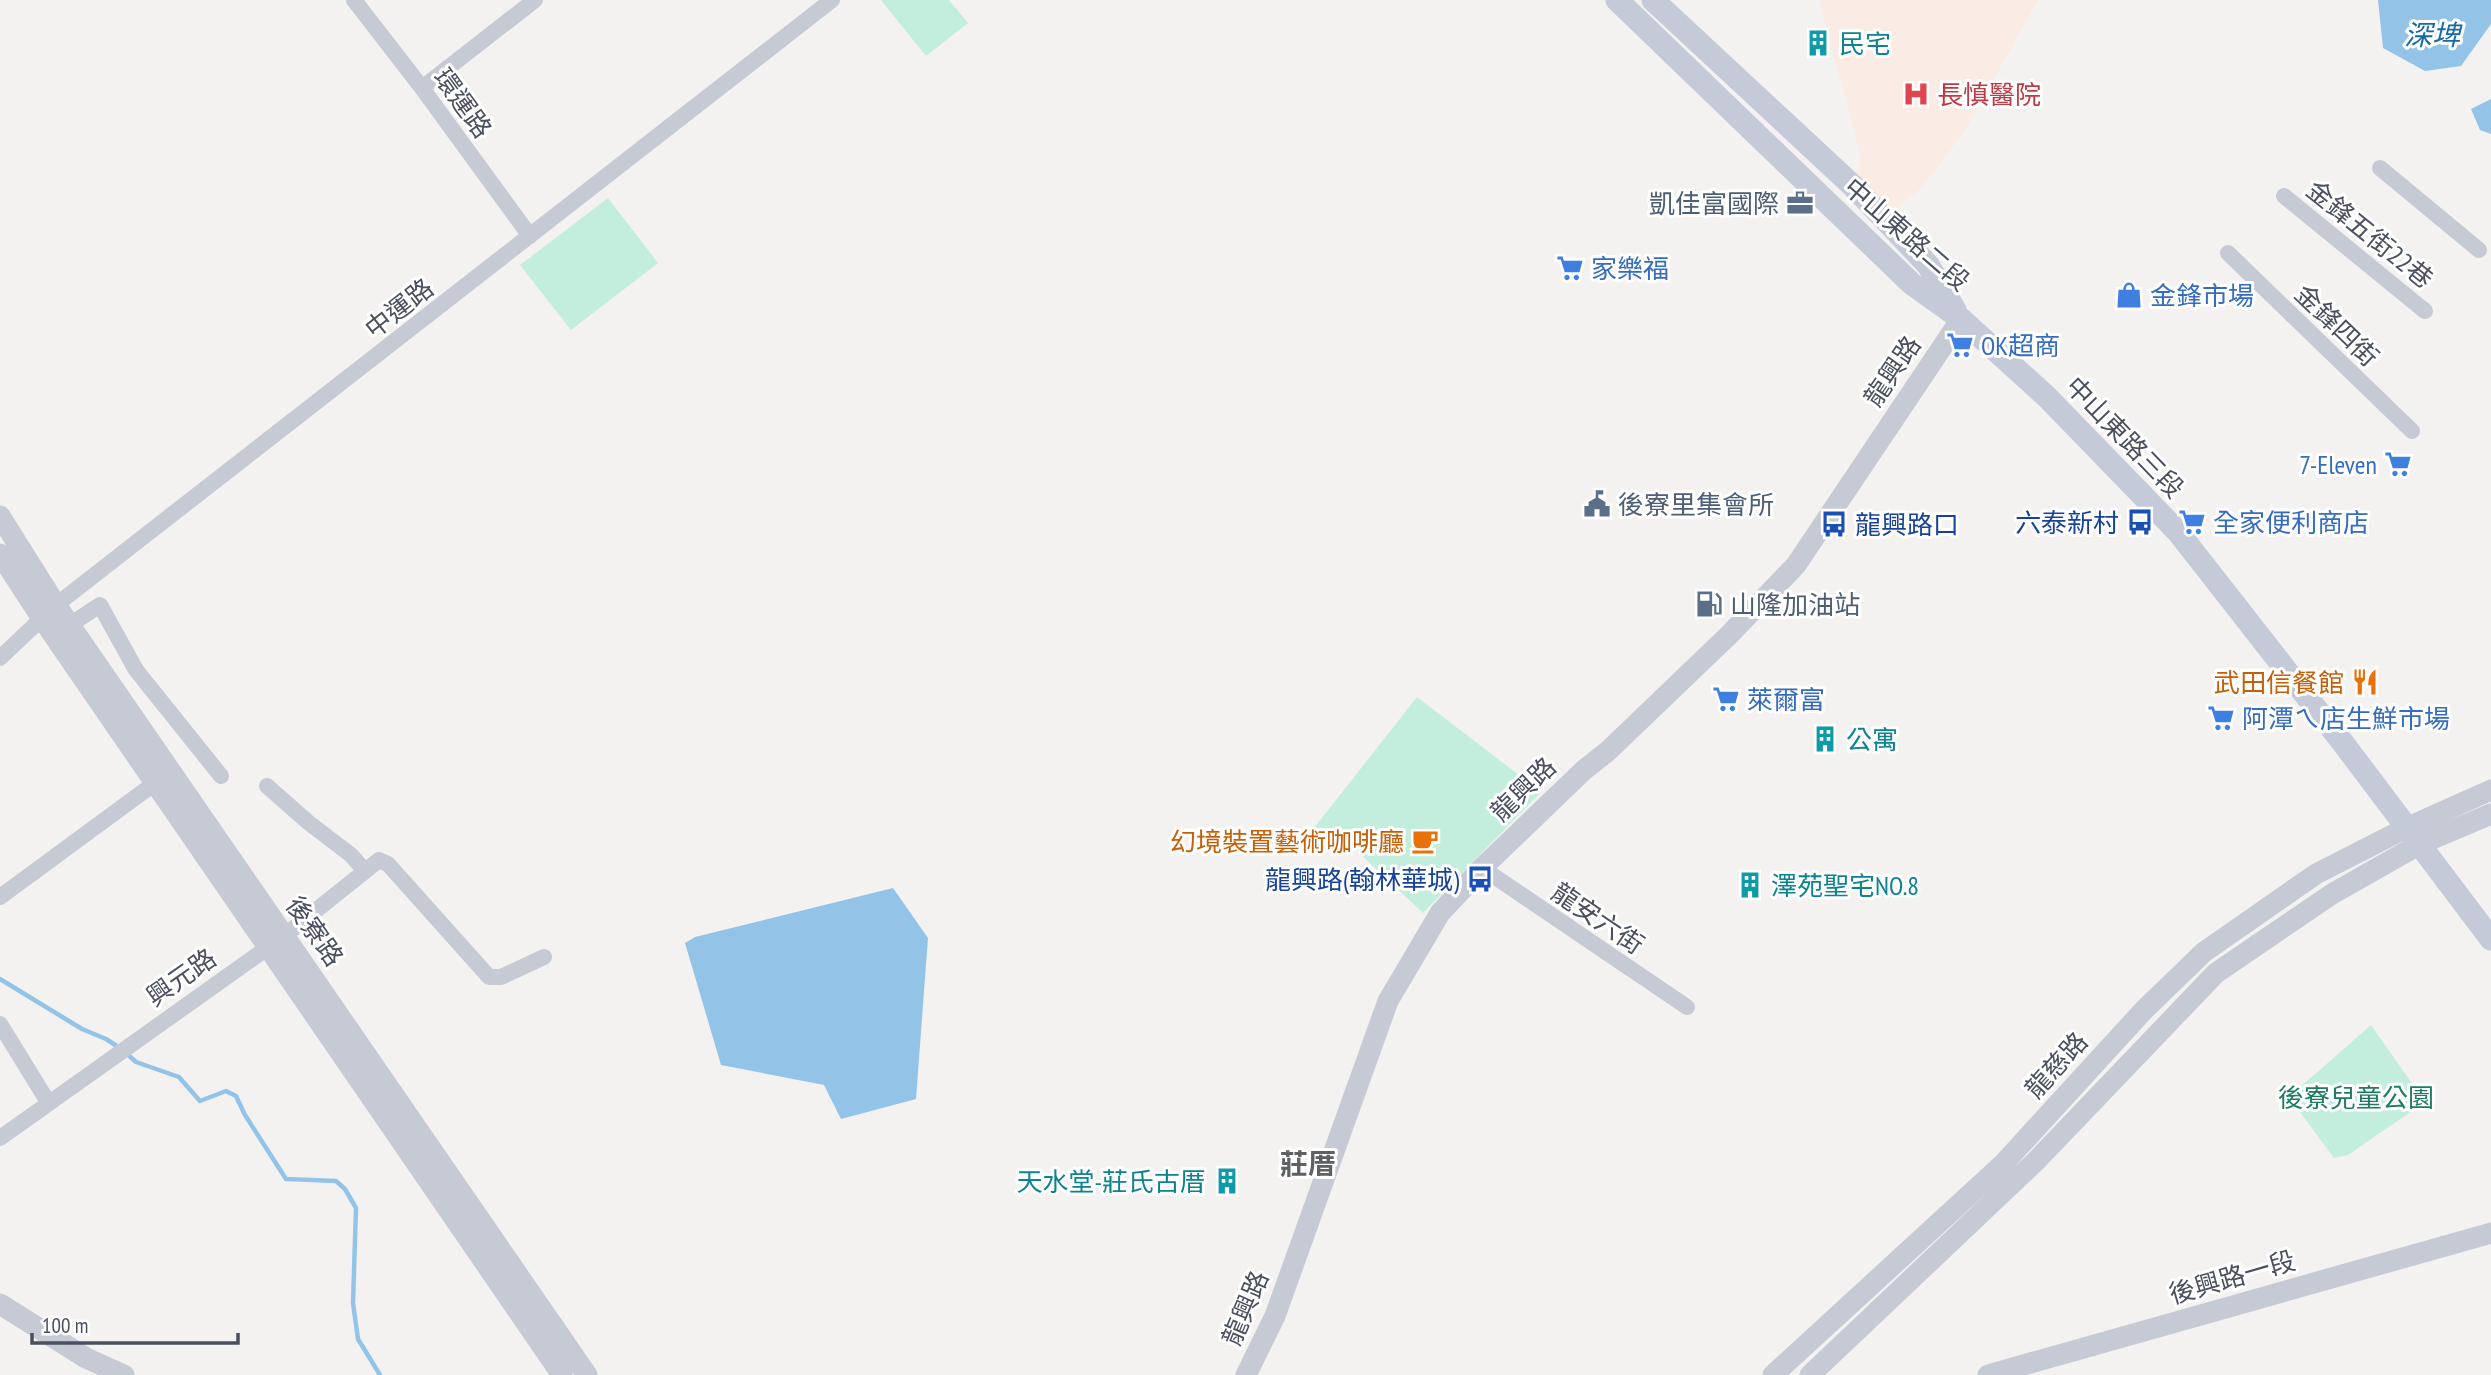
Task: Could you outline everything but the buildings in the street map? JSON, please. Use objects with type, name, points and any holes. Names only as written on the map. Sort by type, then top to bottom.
[{"type":"main road","name":"中山東路二段","points":[[1617,0],[1912,284],[1961,318]]},
{"type":"main road","name":"中山東路二段","points":[[1654,0],[1853,186],[1928,265],[1961,318]]},
{"type":"main road","name":"中山東路三段","points":[[1961,318],[2083,431],[2178,532],[2326,721],[2491,939]]},
{"type":"street","name":"環運路","points":[[354,0],[530,236]]},
{"type":"street","points":[[422,88],[535,0]]},
{"type":"street","name":"中運路","points":[[0,658],[48,611],[832,0]]},
{"type":"street","points":[[2381,168],[2479,250]]},
{"type":"street","name":"金鋒五街22巷","points":[[2284,196],[2425,310]]},
{"type":"street","name":"金鋒四街","points":[[2228,253],[2412,431]]},
{"type":"street","name":"龍興路","points":[[1246,1375],[1275,1316],[1388,1001],[1440,912],[1482,868],[1731,634],[1796,565],[1961,318]]},
{"type":"street","name":"後寮路","points":[[0,516],[48,611]]},
{"type":"street","name":"後寮路","points":[[0,554],[62,630],[276,941],[587,1375]]},
{"type":"street","points":[[62,630],[100,605],[136,670],[221,776]]},
{"type":"street","name":"後寮路","points":[[62,630],[155,783],[276,941],[562,1375]]},
{"type":"street","points":[[0,897],[155,783]]},
{"type":"street","points":[[267,786],[351,855],[365,871]]},
{"type":"street","points":[[2413,836],[2491,790]]},
{"type":"street","points":[[2413,836],[2491,814]]},
{"type":"street","name":"龍慈路","points":[[1773,1375],[2003,1164],[2144,1010],[2204,951],[2316,874],[2413,836]]},
{"type":"street","name":"龍慈路","points":[[1810,1375],[2036,1161],[2216,973],[2413,836]]},
{"type":"street","name":"興元路","points":[[0,1138],[48,1101],[276,941],[379,860],[388,864],[489,977],[501,977],[544,957]]},
{"type":"street","name":"龍安六街","points":[[1482,868],[1687,1007]]},
{"type":"street","points":[[2144,1010],[2162,1031]]},
{"type":"street","points":[[0,1024],[48,1101]]},
{"type":"street","name":"後興路一段","points":[[1988,1375],[2491,1233]]},
{"type":"street","points":[[0,1304],[86,1358],[124,1375]]},
{"type":"shaded area","name":"長慎醫院","points":[[1819,0],[2038,0],[1964,132],[1922,187],[1894,211],[1854,173],[1860,166],[1860,154]]},
{"type":"green space","points":[[881,0],[949,0],[968,23],[926,56]]},
{"type":"green space","points":[[608,198],[658,263],[571,330],[520,265]]},
{"type":"green space","points":[[1417,697],[1541,792],[1423,913],[1357,851],[1314,828]]},
{"type":"green space","name":"後寮兒童公園","points":[[2371,1025],[2425,1102],[2348,1155],[2334,1158],[2289,1097]]},
{"type":"water","name":"深埤","points":[[2378,0],[2491,0],[2491,24],[2461,66],[2425,71],[2383,48]]},
{"type":"water","name":"深埤","points":[[2491,99],[2491,134],[2480,130],[2471,109]]},
{"type":"water","points":[[893,888],[928,938],[916,1099],[841,1119],[824,1085],[721,1065],[685,943],[695,937]]},
{"type":"waterway","points":[[0,979],[82,1029],[120,1048]]},
{"type":"waterway","points":[[126,1053],[136,1062],[179,1077],[200,1101],[226,1091],[236,1096],[286,1179],[336,1181],[345,1189],[356,1208],[353,1303],[358,1339],[380,1375]]},
{"type":"place","name":"民宅","points":[[1818,43]]},
{"type":"place","name":"長慎醫院","points":[[1916,94]]},
{"type":"place","name":"凱佳富國際","points":[[1800,203]]},
{"type":"place","name":"家樂福","points":[[1570,268]]},
{"type":"place","name":"金鋒市場","points":[[2129,295]]},
{"type":"place","name":"OK超商","points":[[1960,345]]},
{"type":"place","name":"7-Eleven","points":[[2398,464]]},
{"type":"place","name":"後寮里集會所","points":[[1597,504]]},
{"type":"place","name":"六泰新村","points":[[2140,522]]},
{"type":"place","name":"全家便利商店","points":[[2192,522]]},
{"type":"place","name":"龍興路口","points":[[1834,524]]},
{"type":"place","name":"山隆加油站","points":[[1709,604]]},
{"type":"place","name":"武田信餐館","points":[[2365,682]]},
{"type":"place","name":"萊爾富","points":[[1726,699]]},
{"type":"place","name":"阿潭ㄟ店生鮮市場","points":[[2221,718]]},
{"type":"place","name":"公寓","points":[[1825,739]]},
{"type":"place","name":"幻境裝置藝術咖啡廳","points":[[1425,841]]},
{"type":"place","name":"龍興路(翰林華城)","points":[[1480,879]]},
{"type":"place","name":"澤苑聖宅NO.8","points":[[1750,885]]},
{"type":"place","name":"天水堂-莊氏古厝","points":[[1227,1181]]},
{"type":"district","name":"莊厝","points":[[1308,1163]]}]
